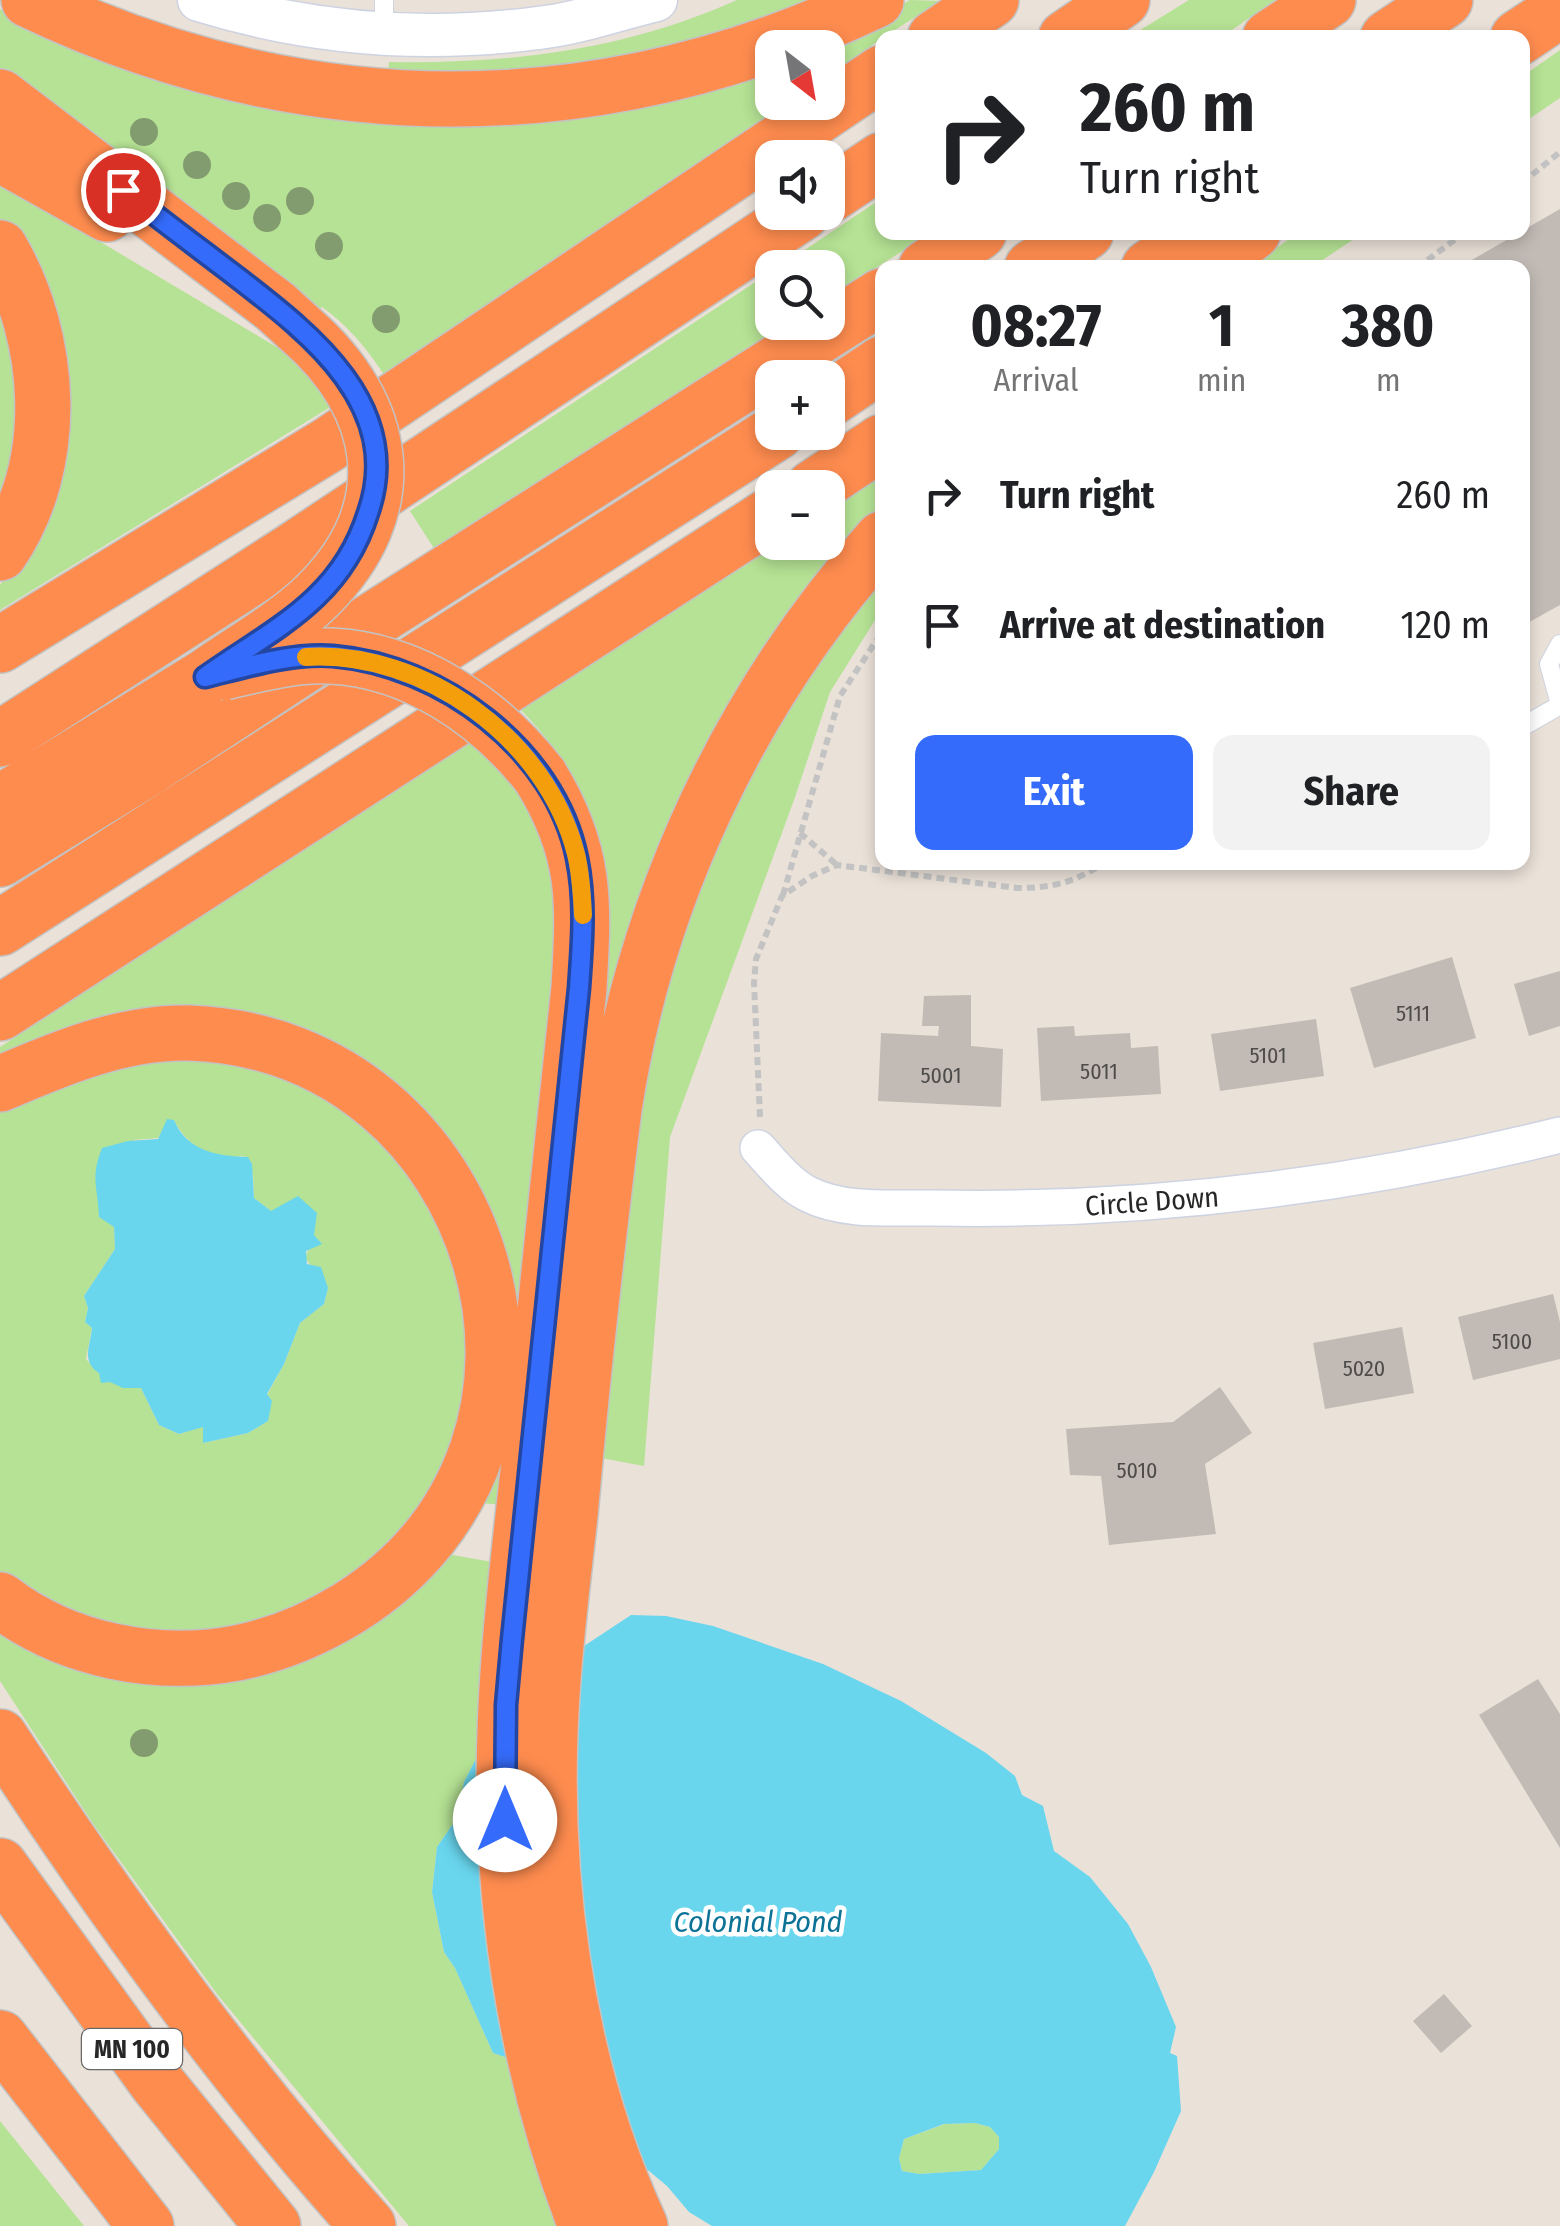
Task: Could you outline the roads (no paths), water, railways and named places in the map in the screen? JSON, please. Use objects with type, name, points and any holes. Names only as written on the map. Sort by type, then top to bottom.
[{"type":"highway","points":[[29,0],[136,46],[246,77],[402,99],[470,100],[621,86],[696,70],[763,49],[876,0]]},
{"type":"highway","points":[[948,30],[991,0]]},
{"type":"highway","points":[[1078,30],[1122,0]]},
{"type":"highway","points":[[1400,30],[1445,0]]},
{"type":"highway","points":[[1530,30],[1560,10]]},
{"type":"highway","points":[[0,645],[328,444],[875,79]]},
{"type":"highway","points":[[0,97],[288,318],[342,371],[365,412],[375,452],[376,477],[372,503],[354,549],[314,599],[205,677],[0,803]]},
{"type":"highway","points":[[0,154],[288,318]]},
{"type":"highway","points":[[845,185],[875,165]]},
{"type":"highway","points":[[0,739],[776,230]]},
{"type":"highway","points":[[938,260],[967,240]]},
{"type":"highway","points":[[1044,260],[1074,240]]},
{"type":"highway","points":[[1161,260],[1191,240]]},
{"type":"highway","points":[[1217,260],[1243,240]]},
{"type":"highway","points":[[0,248],[29,307],[43,388],[34,476],[0,553]]},
{"type":"highway","points":[[0,859],[875,300]]},
{"type":"highway","points":[[845,389],[875,369]]},
{"type":"highway","points":[[0,928],[755,446]]},
{"type":"highway","points":[[839,470],[875,447]]},
{"type":"highway","points":[[0,1013],[755,525]]},
{"type":"highway","points":[[586,2226],[565,2169],[528,2024],[516,1948],[506,1836],[506,1705],[624,1045],[650,944],[697,825],[756,711],[818,620],[875,548]]},
{"type":"highway","points":[[205,677],[257,664],[330,656],[399,671],[466,704],[508,739],[540,776],[556,803],[576,854],[583,923],[556,1417],[549,1805],[558,1920],[581,2052],[621,2185],[640,2226]]},
{"type":"highway","points":[[0,1084],[103,1046],[187,1033],[258,1042],[316,1064],[343,1080],[375,1101],[413,1138],[452,1193],[484,1270],[492,1307],[493,1380],[480,1445],[448,1510],[425,1542],[402,1568],[370,1594],[308,1630],[252,1650],[214,1657],[152,1656],[99,1648],[68,1638],[0,1600]]},
{"type":"highway","points":[[0,1737],[110,1900],[185,2000],[368,2226]]},
{"type":"highway","name":"MN 100","points":[[0,1866],[157,2083],[272,2226]]},
{"type":"highway","points":[[0,2038],[146,2226]]},
{"type":"street","points":[[198,0],[244,14],[384,18],[430,36],[540,28],[656,0]]},
{"type":"street","name":"Circle Down","points":[[758,1148],[807,1194],[837,1202],[981,1208],[1136,1204],[1303,1187],[1458,1160],[1560,1135]]},
{"type":"lane","points":[[1530,722],[1560,704],[1549,664],[1560,644]]},
{"type":"water","points":[[167,1119],[174,1120],[187,1139],[204,1150],[248,1157],[254,1198],[271,1211],[298,1196],[317,1213],[314,1235],[322,1244],[306,1251],[307,1264],[321,1267],[328,1288],[324,1304],[300,1323],[267,1394],[272,1401],[268,1421],[248,1433],[203,1443],[203,1427],[179,1434],[159,1425],[141,1388],[101,1383],[88,1358],[92,1328],[85,1322],[88,1308],[84,1296],[115,1249],[114,1227],[99,1217],[98,1158],[102,1148],[158,1139]]},
{"type":"water","name":"Colonial Pond","points":[[631,1615],[666,1616],[713,1626],[823,1664],[901,1701],[986,1753],[1015,1776],[1022,1795],[1043,1806],[1054,1851],[1090,1877],[1128,1924],[1176,2027],[1170,2053],[1177,2056],[1181,2111],[1125,2226],[712,2226],[689,2212],[667,2186],[517,2061],[493,2053],[444,1952],[432,1892],[437,1847],[457,1818],[464,1782],[485,1741],[578,1650]],"holes":[[[975,2123],[990,2127],[999,2137],[999,2149],[981,2170],[919,2174],[902,2171],[899,2158],[904,2139],[944,2124]]]}]
